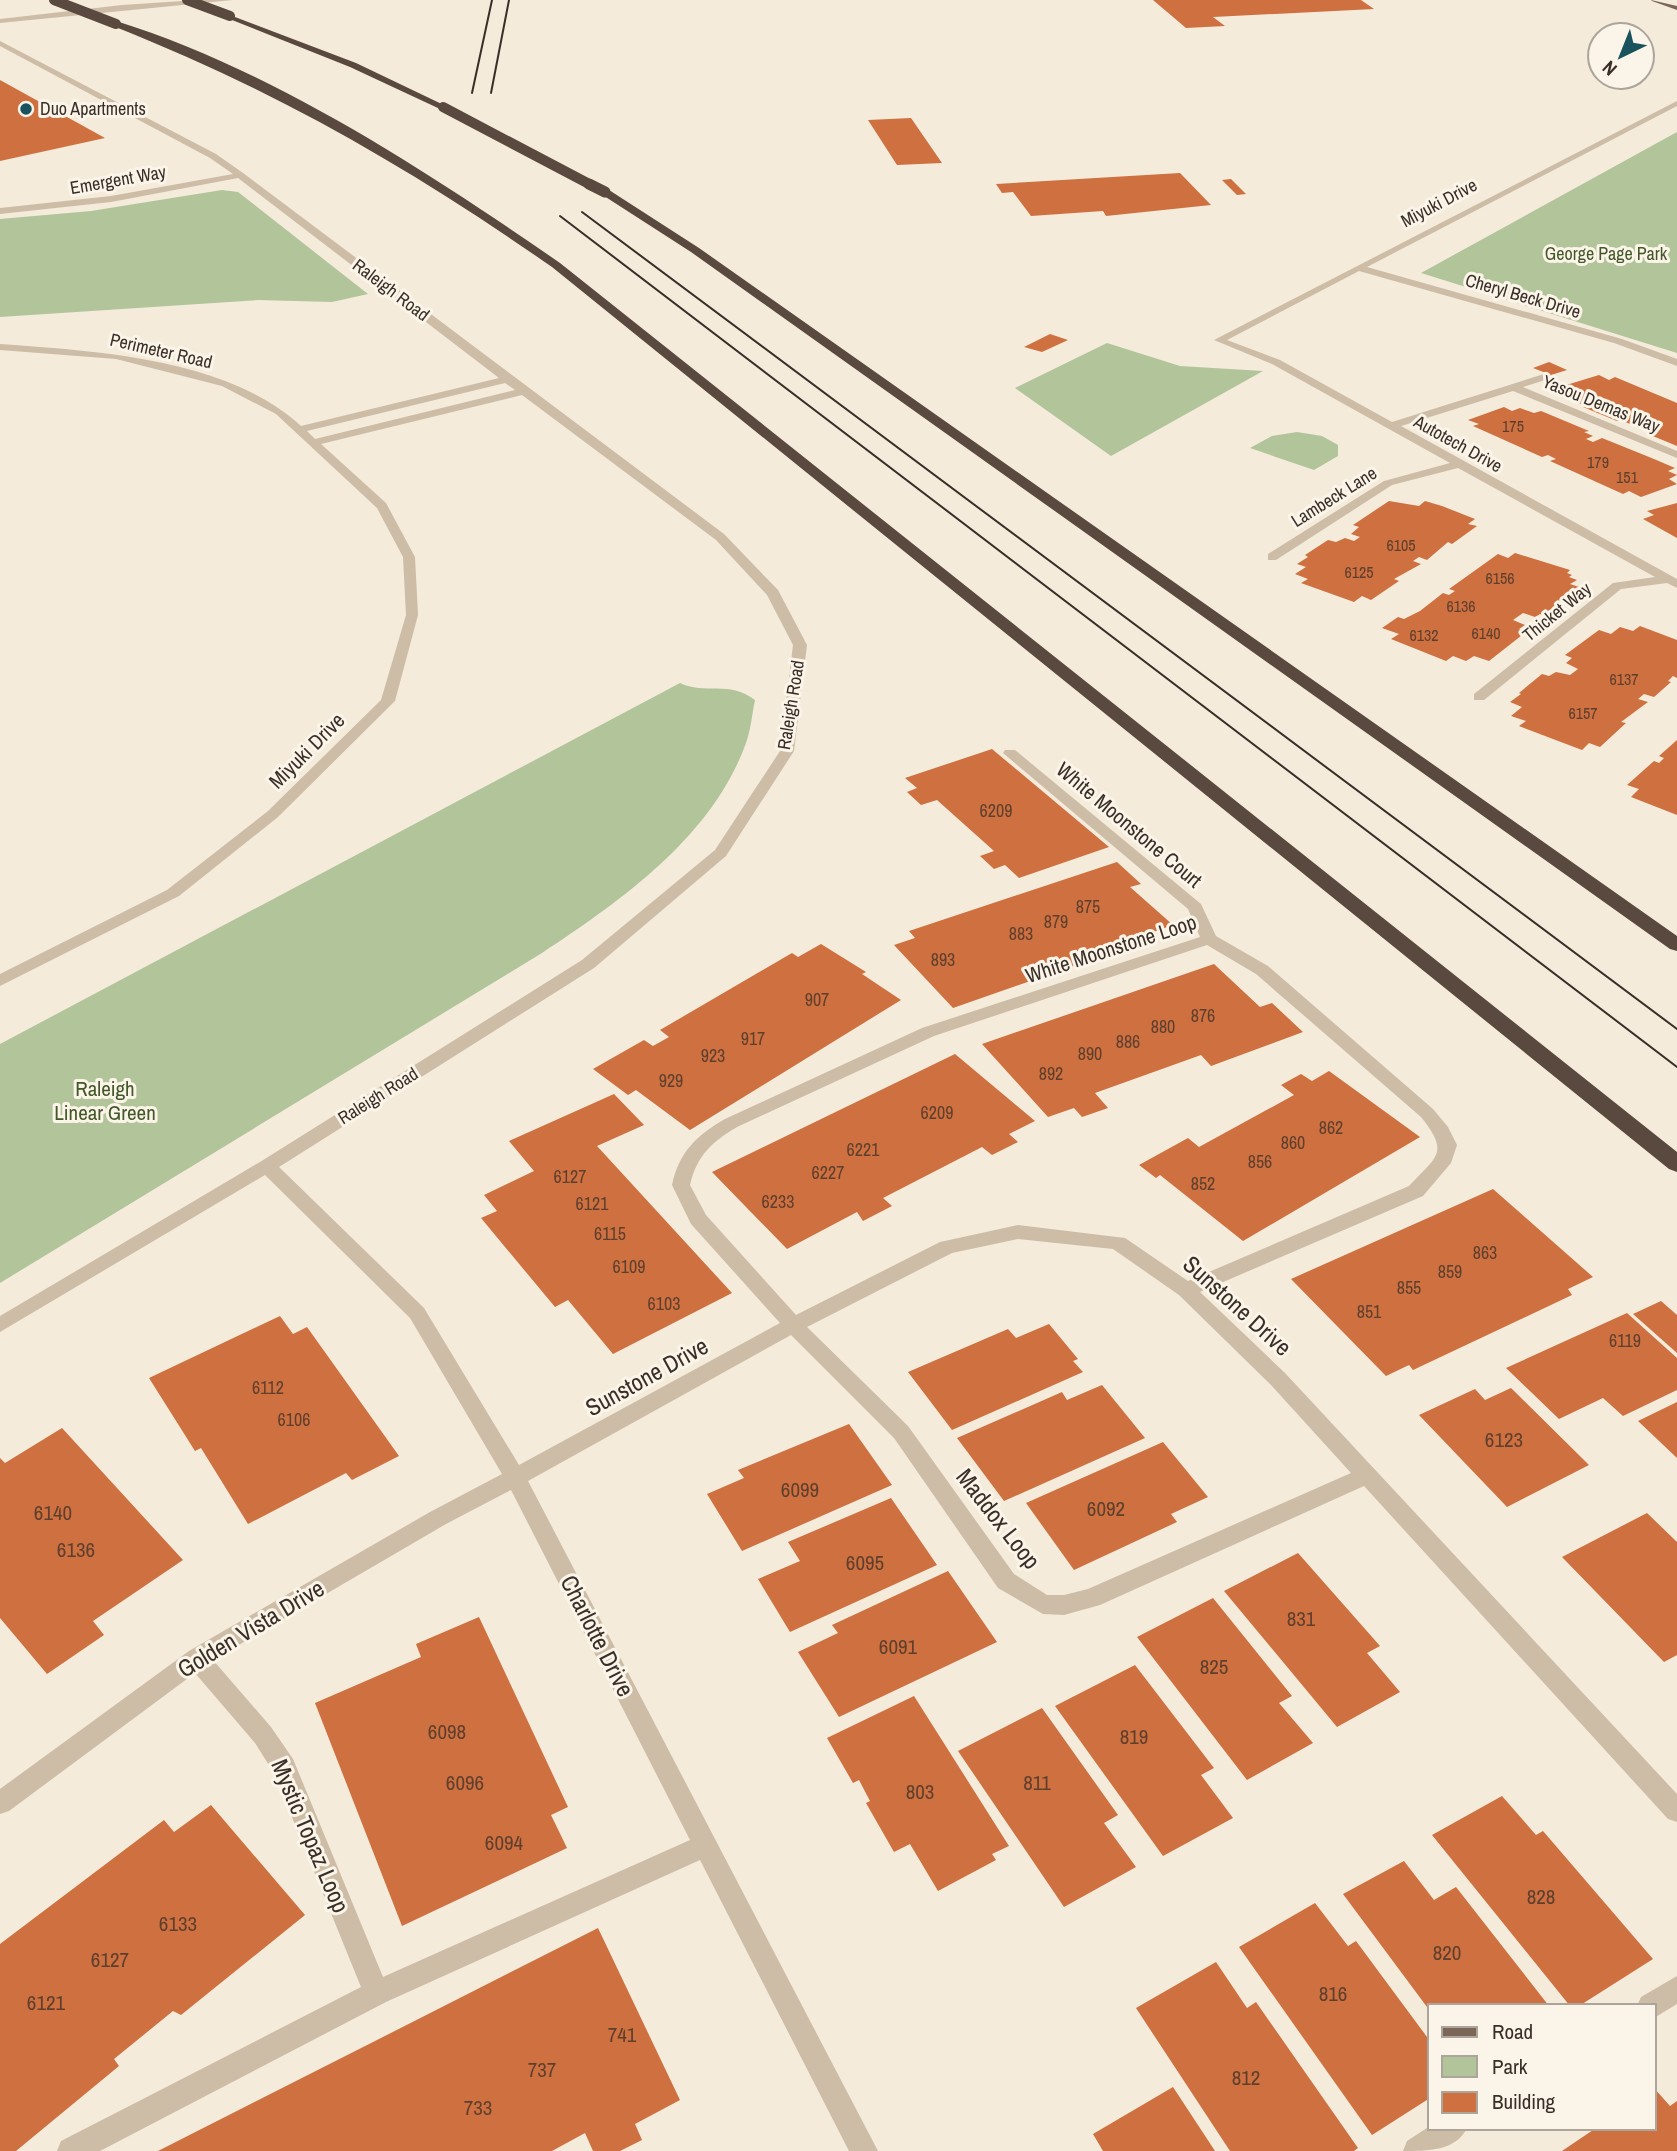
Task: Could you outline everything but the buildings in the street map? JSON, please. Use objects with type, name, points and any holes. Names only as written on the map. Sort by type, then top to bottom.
[{"type":"highway","points":[[54,0],[230,71],[315,113],[470,205],[556,265],[1677,1164]]},
{"type":"highway","points":[[187,0],[353,65],[443,107],[605,192],[759,295],[1677,946]]},
{"type":"main road","points":[[1654,0],[1677,8]]},
{"type":"street","points":[[0,21],[122,7],[230,0]]},
{"type":"street","name":"Raleigh Road","points":[[0,43],[214,156],[240,175],[507,379],[720,537],[773,593],[800,645],[786,751],[721,853],[588,964],[267,1166],[0,1325]]},
{"type":"street","name":"Miyuki Drive","points":[[1219,340],[1677,103]]},
{"type":"street","name":"Emergent Way","points":[[0,211],[111,199],[240,175]]},
{"type":"street","name":"Cheryl Beck Drive","points":[[1358,268],[1618,341],[1677,363]]},
{"type":"street","name":"Autotech Drive","points":[[1219,340],[1276,362],[1674,580]]},
{"type":"street","name":"Perimeter Road","points":[[0,347],[116,356],[226,384],[280,412],[302,429]]},
{"type":"street","name":"Yasou Demas Way","points":[[1391,426],[1547,376]]},
{"type":"street","points":[[302,429],[507,379]]},
{"type":"street","name":"Yasou Demas Way","points":[[1511,386],[1677,455]]},
{"type":"street","points":[[315,442],[526,391]]},
{"type":"street","name":"Miyuki Drive","points":[[0,981],[173,892],[273,814],[388,701],[412,615],[409,558],[382,506],[302,429]]},
{"type":"street","name":"Lambeck Lane","points":[[1272,557],[1388,483],[1459,464]]},
{"type":"street","name":"Thicket Way","points":[[1479,697],[1617,586],[1674,580]]},
{"type":"street","name":"White Moonstone Court","points":[[1010,753],[1195,906],[1209,939]]},
{"type":"street","name":"White Moonstone Loop","points":[[793,1325],[698,1219],[681,1185],[689,1160],[698,1145],[731,1123],[904,1041],[1209,939],[1262,970],[1427,1113],[1442,1131],[1448,1145],[1445,1159],[1416,1191],[1186,1290]]},
{"type":"street","name":"Charlotte Drive","points":[[267,1166],[416,1313],[515,1477],[864,2151]]},
{"type":"street","name":"Sunstone Drive","points":[[515,1477],[604,1432],[793,1325],[947,1247],[1018,1232],[1118,1244],[1186,1290],[1278,1379],[1677,1811]]},
{"type":"street","name":"Maddox Loop","points":[[793,1325],[901,1432],[1006,1581],[1044,1604],[1064,1605],[1092,1598],[1367,1475]]},
{"type":"street","name":"Golden Vista Drive","points":[[0,1803],[197,1658],[515,1477]]},
{"type":"street","name":"Mystic Topaz Loop","points":[[197,1658],[263,1735],[284,1767],[377,1993]]},
{"type":"street","points":[[71,2151],[377,1993],[706,1845]]},
{"type":"street","points":[[1653,2004],[1677,1989]]},
{"type":"street","points":[[1417,2151],[1450,2130]]},
{"type":"green space","name":"George Page Park","points":[[1677,132],[1677,353],[1421,273]]},
{"type":"green space","points":[[222,190],[238,192],[368,294],[332,302],[258,300],[0,317],[0,219],[91,211]]},
{"type":"green space","points":[[1107,343],[1180,366],[1263,371],[1111,456],[1015,388]]},
{"type":"green space","points":[[1297,432],[1322,436],[1338,445],[1338,456],[1314,470],[1250,448],[1272,436]]},
{"type":"green space","name":"Raleigh Linear Green","points":[[680,683],[698,688],[736,691],[755,700],[748,738],[731,777],[711,808],[688,837],[633,888],[542,953],[0,1283],[0,1044]]},
{"type":"tram line","points":[[472,93],[492,0]]},
{"type":"tram line","points":[[491,93],[509,0]]},
{"type":"tram line","points":[[582,212],[1677,1029]]},
{"type":"tram line","points":[[560,216],[1677,1067]]},
{"type":"place","name":"Duo Apartments","points":[[26,109]]}]
